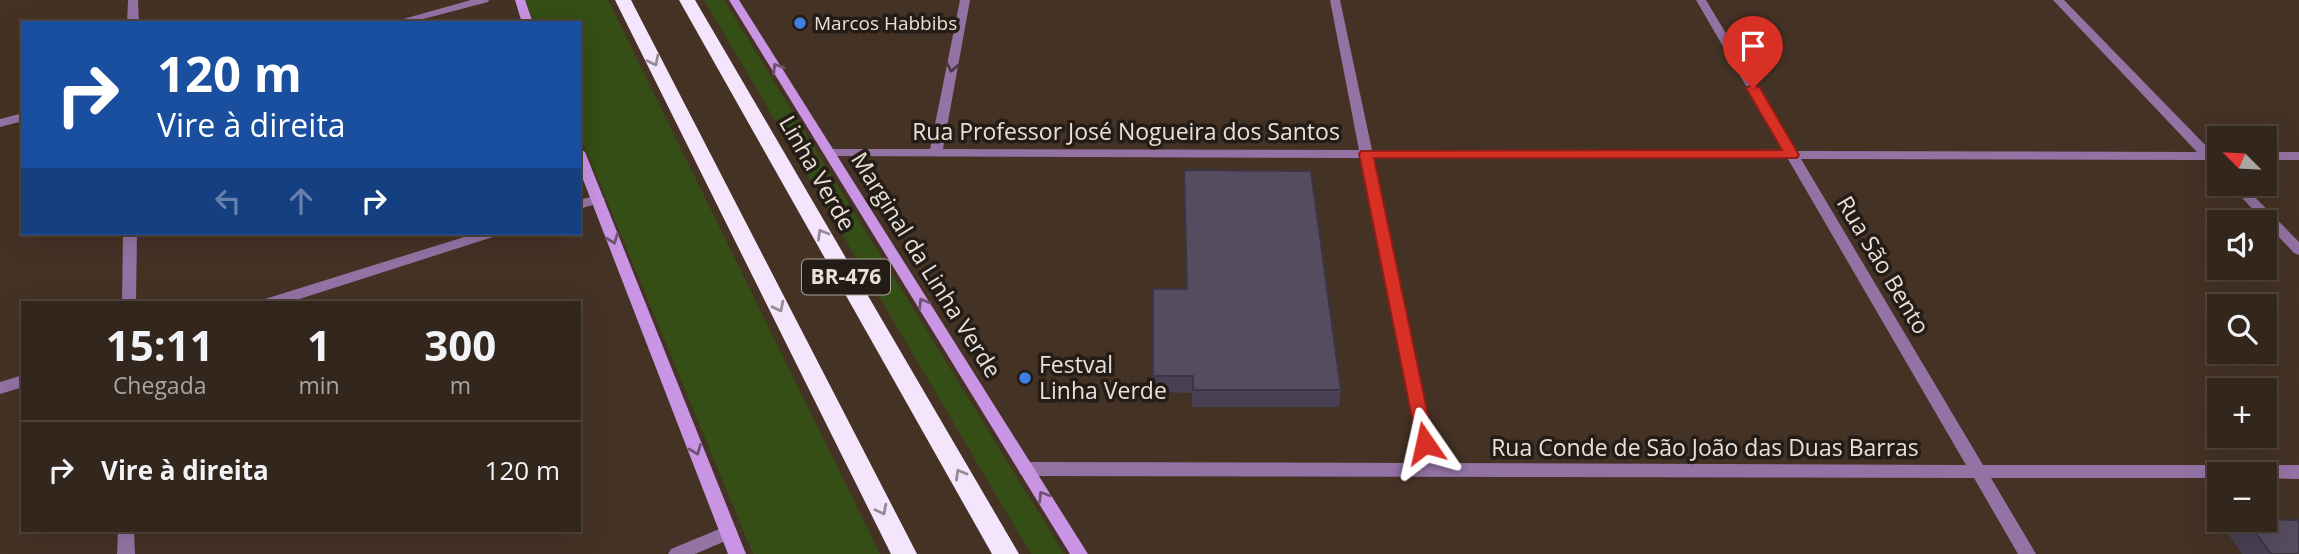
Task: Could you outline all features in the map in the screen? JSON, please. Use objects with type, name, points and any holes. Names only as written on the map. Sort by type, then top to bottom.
[{"type":"highway","name":"BR-476","points":[[623,0],[904,554]]},
{"type":"highway","name":"Linha Verde","points":[[687,0],[1006,554]]},
{"type":"main road","points":[[520,0],[527,21]]},
{"type":"main road","name":"Marginal da Linha Verde","points":[[734,0],[1079,554]]},
{"type":"main road","points":[[581,157],[737,554]]},
{"type":"street","points":[[133,0],[133,21]]},
{"type":"street","points":[[402,21],[484,0]]},
{"type":"street","points":[[936,153],[965,0]]},
{"type":"street","points":[[1335,0],[1430,470]]},
{"type":"street","name":"Rua São Bento","points":[[1701,0],[2027,554]]},
{"type":"street","points":[[2058,0],[2207,149]]},
{"type":"street","points":[[0,123],[21,118]]},
{"type":"street","name":"Rua Professor José Nogueira dos Santos","points":[[831,153],[2207,156]]},
{"type":"street","points":[[2277,156],[2299,156]]},
{"type":"street","points":[[2247,196],[2299,250]]},
{"type":"street","points":[[581,204],[598,199]]},
{"type":"street","points":[[129,301],[130,235]]},
{"type":"street","points":[[276,301],[485,235]]},
{"type":"street","points":[[0,388],[21,382]]},
{"type":"street","name":"Rua Conde de São João das Duas Barras","points":[[1026,469],[2299,472]]},
{"type":"street","points":[[126,532],[126,554]]},
{"type":"street","points":[[677,554],[729,532]]},
{"type":"green space","points":[[525,0],[608,0],[880,554],[753,554],[581,138],[581,21],[533,21]]},
{"type":"green space","points":[[704,0],[724,0],[1064,554],[1031,554]]},
{"type":"building","points":[[1184,170],[1311,171],[1341,390],[1193,390],[1193,376],[1153,376],[1153,289],[1187,289]]},
{"type":"building","points":[[2277,519],[2299,520],[2299,554],[2271,554],[2255,532],[2277,532]]},
{"type":"place","name":"Marcos Habbibs","points":[[800,23]]},
{"type":"place","name":"Festval Linha Verde","points":[[1025,378]]},
{"type":"route","points":[[1425,443],[1366,154],[1792,155],[1753,88]]}]
